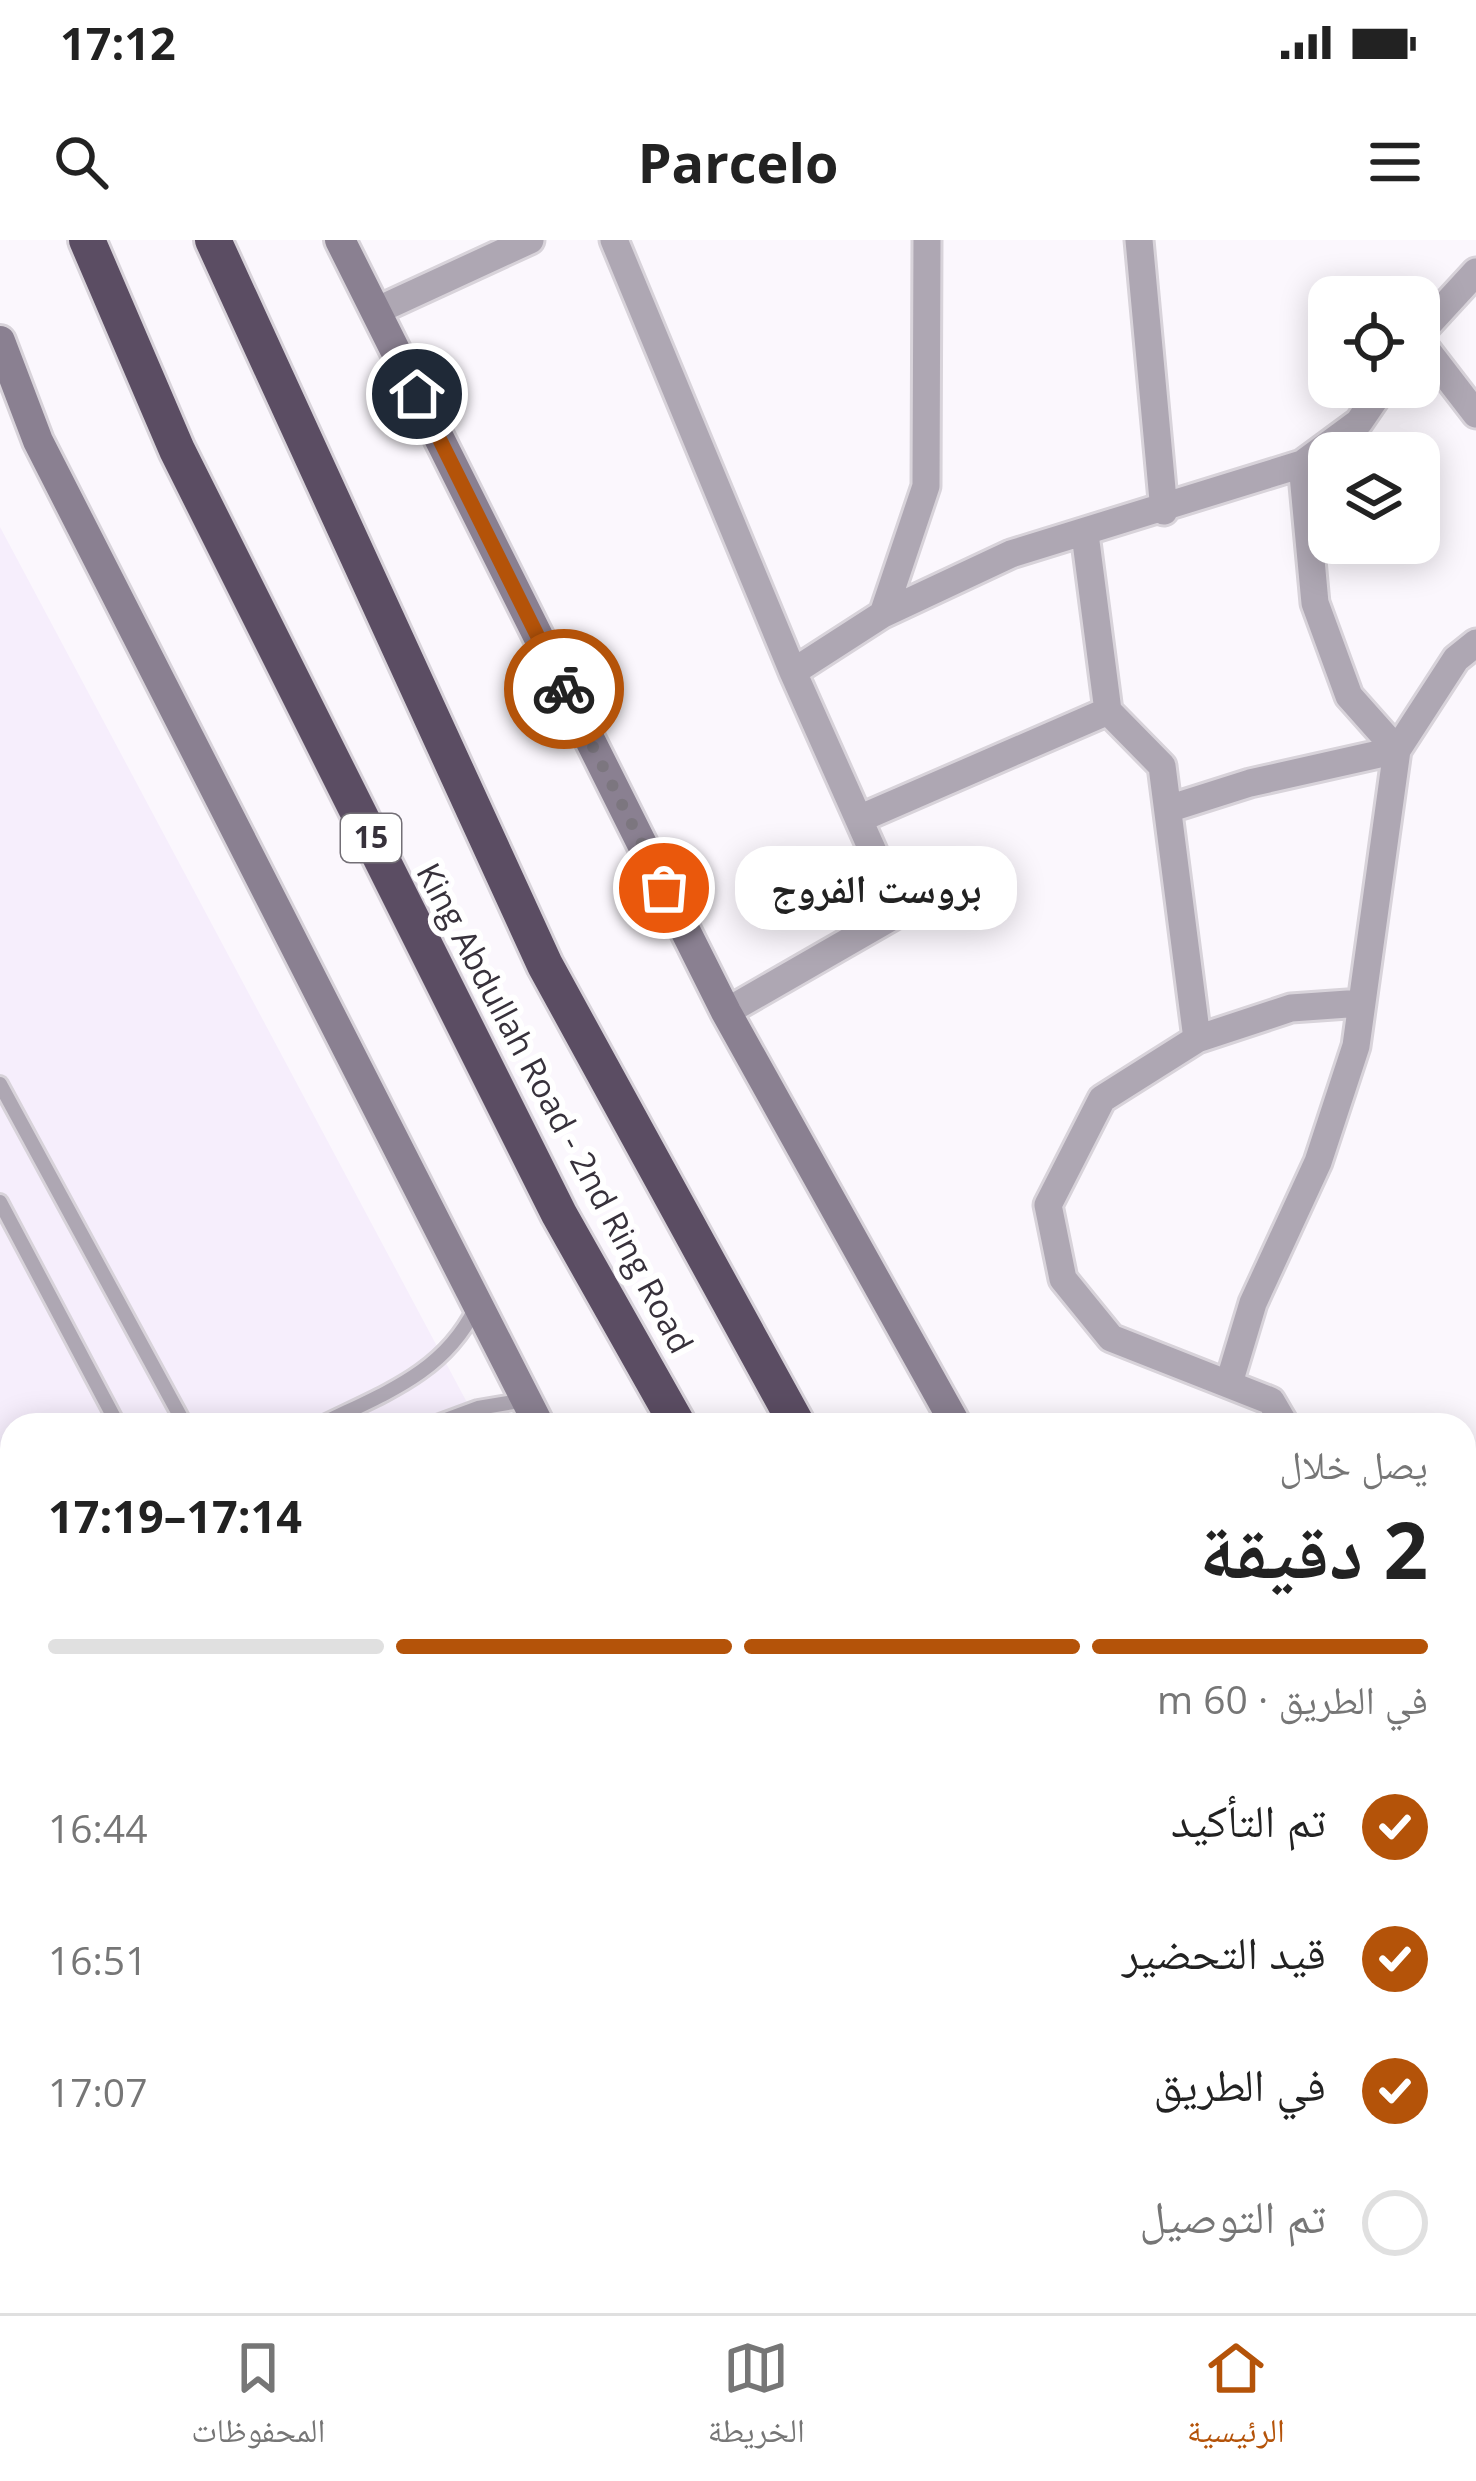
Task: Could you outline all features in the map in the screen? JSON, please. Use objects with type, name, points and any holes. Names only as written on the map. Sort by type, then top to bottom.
[{"type":"highway","name":"King Abdullah Road - 2nd Ring Road","points":[[86,240],[188,472],[559,1214],[671,1413]]},
{"type":"highway","name":"King Abdullah Road - 2nd Ring Road","points":[[213,240],[545,965],[790,1413]]},
{"type":"main road","points":[[340,240],[726,1012],[949,1413]]},
{"type":"main road","points":[[0,340],[38,441]]},
{"type":"main road","points":[[0,366],[531,1412]]},
{"type":"street","points":[[376,311],[530,240]]},
{"type":"street","points":[[614,240],[793,672],[900,912],[726,1012]]},
{"type":"street","points":[[883,614],[926,486],[927,240]]},
{"type":"street","points":[[1139,240],[1165,511]]},
{"type":"street","points":[[1440,313],[1476,272]]},
{"type":"street","points":[[1440,365],[1476,414]]},
{"type":"street","points":[[793,672],[883,614],[1011,554],[1165,511],[1242,480],[1302,464],[1359,422],[1369,408]]},
{"type":"street","points":[[1302,464],[1316,603],[1349,696],[1397,750]]},
{"type":"street","points":[[1085,534],[1108,711],[1162,766],[1197,1039]]},
{"type":"street","points":[[1229,1383],[1253,1303],[1318,1162],[1356,1046],[1397,750],[1456,659],[1476,643]]},
{"type":"street","points":[[859,820],[1108,711]]},
{"type":"street","points":[[1168,809],[1250,783],[1397,750]]},
{"type":"street","points":[[1278,1413],[1271,1401],[1111,1338],[1063,1279],[1048,1205],[1102,1100],[1197,1039],[1292,1008],[1362,1004]]},
{"type":"lane","points":[[0,1084],[178,1413]]},
{"type":"lane","points":[[0,1202],[112,1413]]},
{"type":"lane","points":[[344,1413],[426,1372],[460,1340],[478,1304]]},
{"type":"shaded area","points":[[0,527],[473,1413],[0,1413]]},
{"type":"way so far","points":[[564,689],[664,888]]},
{"type":"place","name":"بروست الفروج","points":[[664,888]]},
{"type":"route","points":[[417,394],[564,689]]}]
